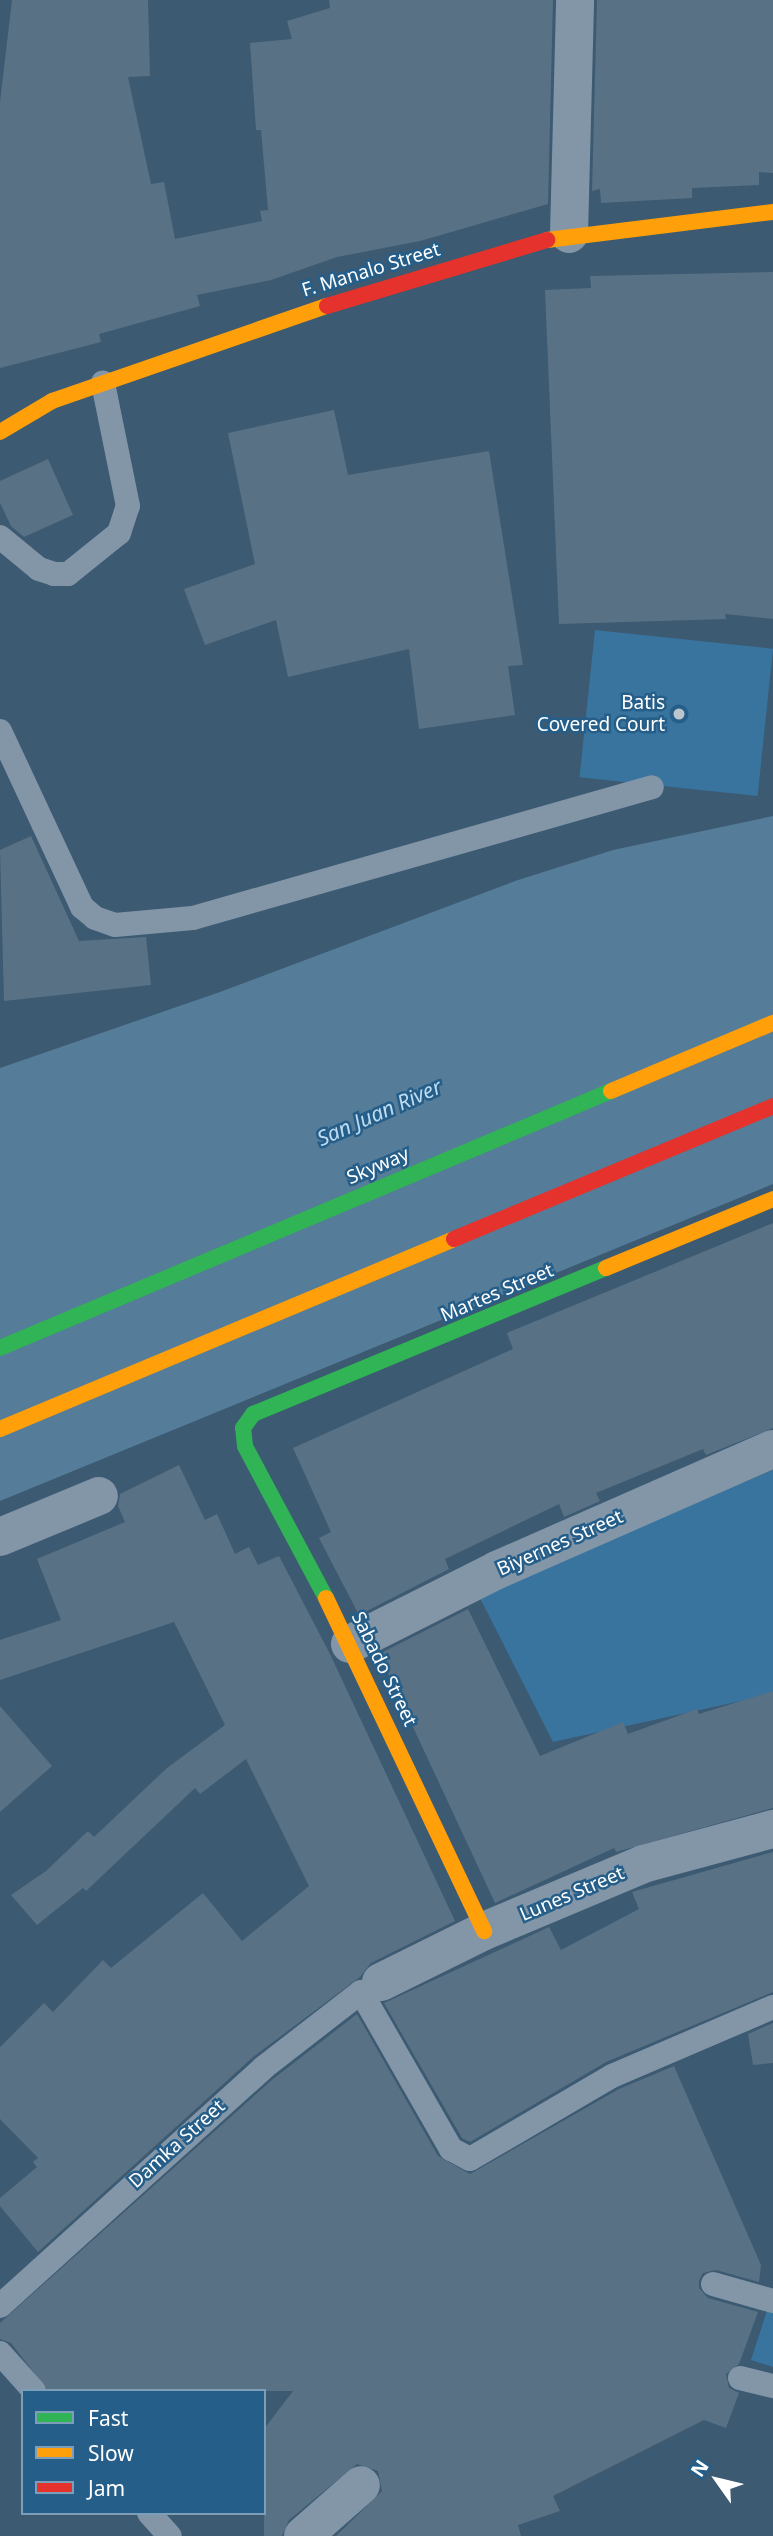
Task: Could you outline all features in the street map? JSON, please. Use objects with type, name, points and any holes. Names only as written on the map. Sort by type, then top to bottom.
[{"type":"main road","name":"F. Manalo Street","points":[[0,432],[52,401],[394,283],[569,234],[773,212]]},
{"type":"main road","name":"Skyway","points":[[0,1348],[773,1023]]},
{"type":"main road","points":[[0,1429],[773,1106]]},
{"type":"main road","name":"Martes Street","points":[[243,1428],[253,1414],[773,1199]]},
{"type":"main road","name":"Sabado Street","points":[[243,1428],[245,1446],[350,1644],[484,1931]]},
{"type":"street","points":[[569,234],[575,0]]},
{"type":"street","name":"Biyernes Street","points":[[350,1644],[497,1570],[773,1449]]},
{"type":"street","points":[[0,1537],[99,1496]]},
{"type":"street","name":"Lunes Street","points":[[371,1987],[484,1931],[643,1864],[773,1829]]},
{"type":"street","points":[[303,2536],[361,2485]]},
{"type":"lane","points":[[0,537],[39,569],[68,574],[119,533],[128,506],[103,383]]},
{"type":"lane","points":[[0,731],[82,907],[95,918],[115,925],[192,918],[652,787]]},
{"type":"lane","points":[[371,1987],[451,2149],[470,2159],[612,2076],[773,2007]]},
{"type":"lane","name":"Damka Street","points":[[0,2306],[263,2067],[371,1987]]},
{"type":"lane","points":[[713,2284],[773,2301]]},
{"type":"lane","points":[[0,2353],[32,2389]]},
{"type":"lane","points":[[740,2378],[773,2386]]},
{"type":"lane","points":[[151,2515],[170,2536]]},
{"type":"shaded area","name":"Batis Covered Court","points":[[595,630],[773,649],[758,796],[580,777]]},
{"type":"shaded area","points":[[773,1470],[773,1694],[553,1742],[479,1596]]},
{"type":"shaded area","points":[[773,2292],[773,2367],[751,2360]]},
{"type":"water","name":"San Juan River","points":[[773,816],[773,1184],[0,1501],[0,1068],[220,992],[515,881],[613,850]]},
{"type":"building","points":[[12,0],[148,0],[150,76],[128,77],[151,184],[164,182],[175,239],[262,221],[260,211],[268,210],[261,130],[256,130],[250,43],[292,39],[287,21],[330,8],[329,0],[553,0],[548,204],[420,241],[337,257],[271,280],[197,295],[200,306],[99,334],[101,342],[0,368],[0,102]]},
{"type":"building","points":[[597,0],[773,0],[773,173],[759,172],[759,185],[692,188],[692,198],[601,203],[600,189],[592,191]]},
{"type":"building","points":[[773,272],[773,619],[725,614],[726,619],[559,624],[545,290],[591,288],[590,276]]},
{"type":"building","points":[[334,410],[348,475],[489,451],[523,665],[508,666],[515,715],[419,729],[409,649],[288,677],[276,620],[205,645],[184,589],[255,564],[228,433]]},
{"type":"building","points":[[48,459],[73,515],[24,537],[11,526],[0,503],[0,481]]},
{"type":"building","points":[[31,836],[79,941],[146,937],[151,985],[4,1001],[0,850]]},
{"type":"building","points":[[773,1223],[773,1428],[706,1455],[703,1449],[596,1493],[600,1501],[564,1517],[559,1504],[445,1559],[449,1569],[359,1615],[319,1538],[331,1532],[293,1448],[513,1349],[507,1333]]},
{"type":"building","points":[[179,1465],[205,1520],[217,1514],[235,1554],[249,1547],[258,1565],[279,1556],[330,1654],[455,1921],[371,1963],[360,1977],[253,2057],[38,2252],[0,2206],[0,2198],[37,2167],[33,2162],[38,2158],[0,2119],[0,2047],[44,2003],[53,2012],[103,1960],[111,1968],[203,1893],[242,1941],[309,1886],[246,1759],[200,1794],[195,1788],[86,1891],[83,1888],[37,1925],[11,1895],[46,1871],[88,1831],[94,1837],[167,1768],[225,1725],[174,1622],[0,1680],[0,1640],[61,1620],[37,1559],[125,1522],[118,1506],[120,1494]]},
{"type":"building","points":[[468,1609],[540,1756],[623,1722],[628,1734],[697,1709],[699,1714],[773,1691],[773,1808],[616,1852],[614,1848],[495,1903],[379,1654]]},
{"type":"building","points":[[0,1706],[52,1766],[0,1812]]},
{"type":"building","points":[[773,1852],[773,1992],[606,2062],[470,2142],[462,2138],[384,2003],[549,1927],[561,1950],[639,1909],[632,1892]]},
{"type":"building","points":[[357,2014],[438,2156],[470,2174],[619,2089],[674,2066],[761,2265],[759,2282],[716,2270],[703,2273],[699,2281],[699,2288],[708,2298],[758,2312],[739,2364],[726,2374],[729,2388],[739,2393],[726,2428],[704,2420],[553,2496],[560,2511],[518,2525],[521,2536],[336,2536],[382,2491],[378,2471],[357,2464],[289,2520],[282,2536],[264,2536],[266,2426],[293,2391],[46,2389],[11,2343],[0,2339],[0,2323],[273,2079]]},
{"type":"building","points":[[773,2023],[773,2063],[753,2065],[748,2034]]},
{"type":"traffic: fast","points":[[0,1348],[611,1091]]},
{"type":"traffic: fast","points":[[326,1598],[245,1446],[243,1428],[253,1414],[606,1268]]},
{"type":"traffic: slow","points":[[547,240],[773,212]]},
{"type":"traffic: slow","points":[[0,432],[52,401],[327,306]]},
{"type":"traffic: slow","points":[[611,1091],[773,1023]]},
{"type":"traffic: slow","points":[[606,1268],[773,1199]]},
{"type":"traffic: slow","points":[[0,1429],[454,1239]]},
{"type":"traffic: slow","points":[[326,1598],[484,1931]]},
{"type":"traffic: jam","points":[[327,306],[547,240]]},
{"type":"traffic: jam","points":[[454,1239],[773,1106]]},
{"type":"place","name":"Batis Covered Court","points":[[679,714]]}]
